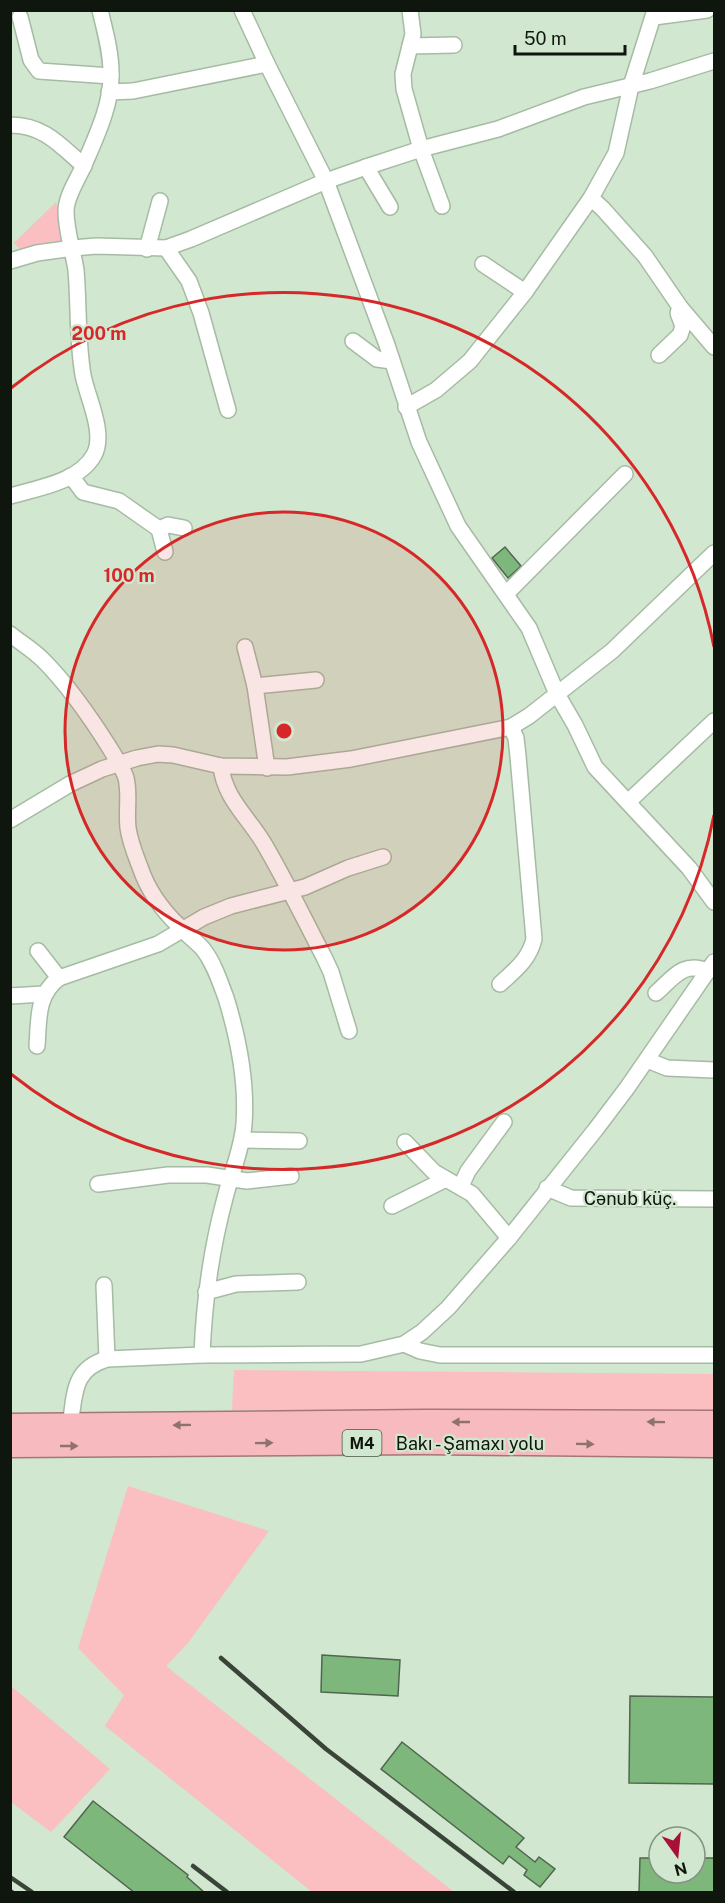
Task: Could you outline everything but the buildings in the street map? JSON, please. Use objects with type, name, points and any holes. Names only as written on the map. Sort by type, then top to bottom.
[{"type":"highway","name":"Bakı - Şamaxı yolu","points":[[10,1426],[427,1422],[714,1423]]},
{"type":"highway","name":"Bakı - Şamaxı yolu","points":[[10,1445],[414,1442],[714,1445]]},
{"type":"street","points":[[10,496],[71,476],[87,464],[95,454],[98,444],[97,424],[83,374],[73,248],[66,219],[66,205],[84,166],[109,92],[110,57],[100,10]]},
{"type":"street","points":[[243,10],[267,64],[326,181],[392,361],[406,407],[432,474],[458,526],[529,628],[556,694],[575,725],[595,767],[712,892]]},
{"type":"street","points":[[410,10],[413,34],[403,74],[404,89],[421,149],[442,206]]},
{"type":"street","points":[[406,407],[436,390],[455,375],[490,338],[591,198],[616,153],[631,86],[655,14],[707,10]]},
{"type":"street","points":[[20,17],[31,60],[39,71],[111,76]]},
{"type":"street","points":[[410,46],[454,45]]},
{"type":"street","points":[[12,257],[57,249],[96,246],[166,248],[326,181],[366,167],[421,149],[498,129],[584,97],[631,86],[714,61]]},
{"type":"street","points":[[109,92],[133,91],[267,64]]},
{"type":"street","points":[[10,125],[27,125],[42,131],[84,166]]},
{"type":"street","points":[[366,167],[390,207]]},
{"type":"street","points":[[591,198],[645,256],[680,307],[714,347]]},
{"type":"street","points":[[147,249],[160,201]]},
{"type":"street","points":[[166,248],[189,281],[201,313],[228,410]]},
{"type":"street","points":[[483,264],[525,292]]},
{"type":"street","points":[[659,355],[680,335],[683,326],[678,313],[680,307]]},
{"type":"street","points":[[353,341],[377,359],[392,361]]},
{"type":"street","points":[[506,594],[625,474]]},
{"type":"street","points":[[71,476],[83,492],[119,501],[159,529],[165,552]]},
{"type":"street","points":[[159,529],[168,525],[183,528]]},
{"type":"street","points":[[10,820],[70,784],[102,769],[158,754],[220,766],[267,768],[351,759],[511,727],[529,716],[612,651],[714,553]]},
{"type":"street","points":[[10,634],[35,652],[51,669],[87,714],[120,764],[128,789],[128,828],[141,872],[160,906],[209,958],[225,998],[243,1079],[244,1123],[242,1140],[225,1198],[206,1292],[202,1355]]},
{"type":"street","points":[[245,647],[255,686],[267,768]]},
{"type":"street","points":[[255,686],[316,680]]},
{"type":"street","points":[[628,802],[714,721]]},
{"type":"street","points":[[500,984],[525,962],[534,939],[518,756],[516,738],[511,727]]},
{"type":"street","points":[[220,766],[227,793],[262,842],[331,972],[349,1031]]},
{"type":"street","points":[[37,1046],[40,1007],[44,994],[59,978],[158,944],[204,917],[231,906],[289,892],[348,868],[383,857]]},
{"type":"street","points":[[38,951],[59,978]]},
{"type":"street","points":[[656,993],[681,971],[690,967],[711,967]]},
{"type":"street","points":[[70,1426],[75,1392],[80,1377],[87,1368],[107,1359],[202,1355],[361,1354],[404,1344],[422,1332],[448,1308],[509,1238],[596,1129],[711,967]]},
{"type":"street","points":[[10,996],[44,994]]},
{"type":"street","points":[[647,1060],[668,1068],[714,1071]]},
{"type":"street","points":[[461,1186],[468,1171],[504,1122]]},
{"type":"street","points":[[242,1140],[299,1141]]},
{"type":"street","points":[[405,1142],[434,1172],[472,1194],[509,1238]]},
{"type":"street","points":[[98,1184],[168,1175],[207,1175],[231,1180],[263,1181],[291,1176]]},
{"type":"street","points":[[392,1206],[446,1179]]},
{"type":"street","name":"Cənub küç.","points":[[547,1188],[572,1198],[714,1198]]},
{"type":"street","points":[[206,1292],[236,1284],[298,1282]]},
{"type":"street","points":[[104,1285],[107,1359]]},
{"type":"street","points":[[404,1344],[420,1352],[440,1354],[714,1355]]},
{"type":"shaded area","points":[[56,202],[63,240],[22,251],[14,243]]},
{"type":"shaded area","points":[[234,1370],[714,1374],[714,1411],[232,1410]]},
{"type":"shaded area","points":[[128,1486],[269,1531],[188,1643],[166,1666],[454,1892],[312,1892],[105,1726],[124,1695],[78,1648]]},
{"type":"shaded area","points":[[11,1686],[110,1769],[51,1832],[11,1802]]},
{"type":"railway","points":[[221,1658],[326,1749],[514,1892]]},
{"type":"railway","points":[[193,1866],[227,1892]]},
{"type":"railway","points":[[10,1877],[32,1892]]}]
